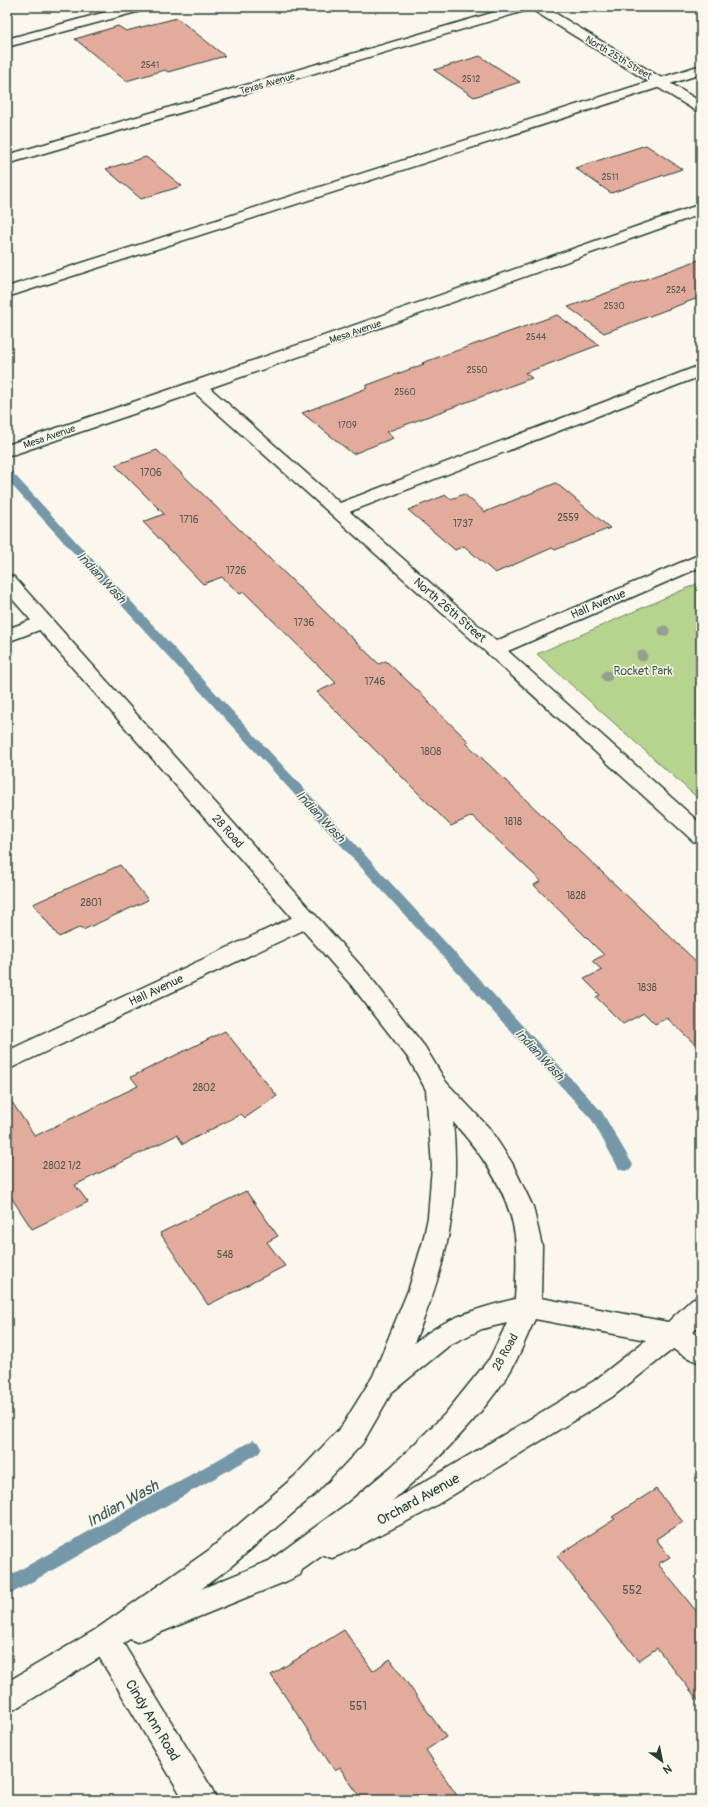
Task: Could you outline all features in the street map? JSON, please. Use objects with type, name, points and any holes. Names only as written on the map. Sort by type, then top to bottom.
[{"type":"street","points":[[7,43],[139,7]]},
{"type":"street","name":"Texas Avenue","points":[[7,160],[526,7]]},
{"type":"street","name":"North 25th Street","points":[[536,7],[701,108]]},
{"type":"street","points":[[7,292],[701,69]]},
{"type":"street","name":"Mesa Avenue","points":[[9,450],[198,386],[701,209]]},
{"type":"street","points":[[338,510],[701,370]]},
{"type":"street","name":"North 26th Street","points":[[198,386],[494,649],[701,836]]},
{"type":"street","name":"Hall Avenue","points":[[494,649],[701,560]]},
{"type":"street","name":"28 Road","points":[[7,581],[360,980],[417,1053],[438,1089],[480,1135],[504,1170],[521,1207],[529,1246],[528,1307],[499,1366],[454,1422],[396,1481],[358,1512],[277,1572]]},
{"type":"street","points":[[7,636],[43,622]]},
{"type":"street","name":"Hall Avenue","points":[[7,1061],[306,919]]},
{"type":"street","name":"28 Road","points":[[383,1384],[420,1297],[436,1242],[443,1193],[444,1164],[438,1089]]},
{"type":"street","points":[[528,1307],[673,1334],[701,1352]]},
{"type":"street","name":"Orchard Avenue","points":[[7,1698],[105,1640],[219,1559],[305,1485],[352,1435],[383,1384],[442,1336],[478,1319],[528,1307]]},
{"type":"street","name":"Orchard Avenue","points":[[105,1640],[277,1572],[415,1503],[603,1390],[673,1334],[701,1308]]},
{"type":"street","name":"Cindy Ann Road","points":[[105,1640],[201,1800]]},
{"type":"green space","name":"Rocket Park","points":[[701,582],[701,801],[537,654]]},
{"type":"building","points":[[177,18],[225,56],[168,72],[165,70],[126,81],[75,39],[118,26],[126,31]]},
{"type":"building","points":[[480,56],[520,82],[474,97],[434,70]]},
{"type":"building","points":[[646,145],[682,169],[611,193],[575,168]]},
{"type":"building","points":[[146,157],[182,186],[141,199],[106,169]]},
{"type":"building","points":[[701,259],[701,297],[604,333],[568,307]]},
{"type":"building","points":[[557,315],[599,345],[525,373],[532,378],[386,432],[393,438],[353,454],[302,413],[367,388],[365,386],[424,364],[422,363]]},
{"type":"building","points":[[157,450],[379,664],[386,661],[430,702],[428,702],[469,742],[466,743],[701,966],[701,1050],[667,1018],[655,1024],[644,1013],[623,1024],[596,997],[600,995],[584,979],[602,970],[592,961],[604,955],[534,885],[541,881],[472,816],[451,826],[317,692],[336,683],[244,592],[240,594],[222,577],[203,584],[143,522],[164,514],[115,465]]},
{"type":"building","points":[[556,483],[610,528],[555,550],[552,548],[495,573],[464,546],[455,550],[408,510],[446,495],[451,499],[464,494],[485,512]]},
{"type":"building","points":[[120,865],[148,900],[83,930],[81,927],[59,937],[33,904]]},
{"type":"building","points":[[225,1031],[277,1096],[245,1118],[241,1114],[183,1144],[177,1135],[75,1185],[88,1202],[32,1229],[7,1191],[7,1095],[35,1136],[138,1086],[131,1077]]},
{"type":"building","points":[[246,1191],[278,1236],[267,1242],[285,1266],[208,1305],[160,1233]]},
{"type":"building","points":[[656,1489],[683,1522],[656,1539],[670,1557],[658,1564],[701,1617],[701,1704],[657,1648],[638,1661],[557,1556],[615,1519],[612,1517]]},
{"type":"building","points":[[344,1630],[373,1671],[390,1659],[446,1737],[426,1750],[460,1800],[362,1800],[340,1768],[335,1771],[271,1675]]},
{"type":"waterway","name":"Indian Wash","points":[[7,473],[597,1116],[625,1165]]},
{"type":"waterway","name":"Indian Wash","points":[[7,1587],[253,1448]]}]
